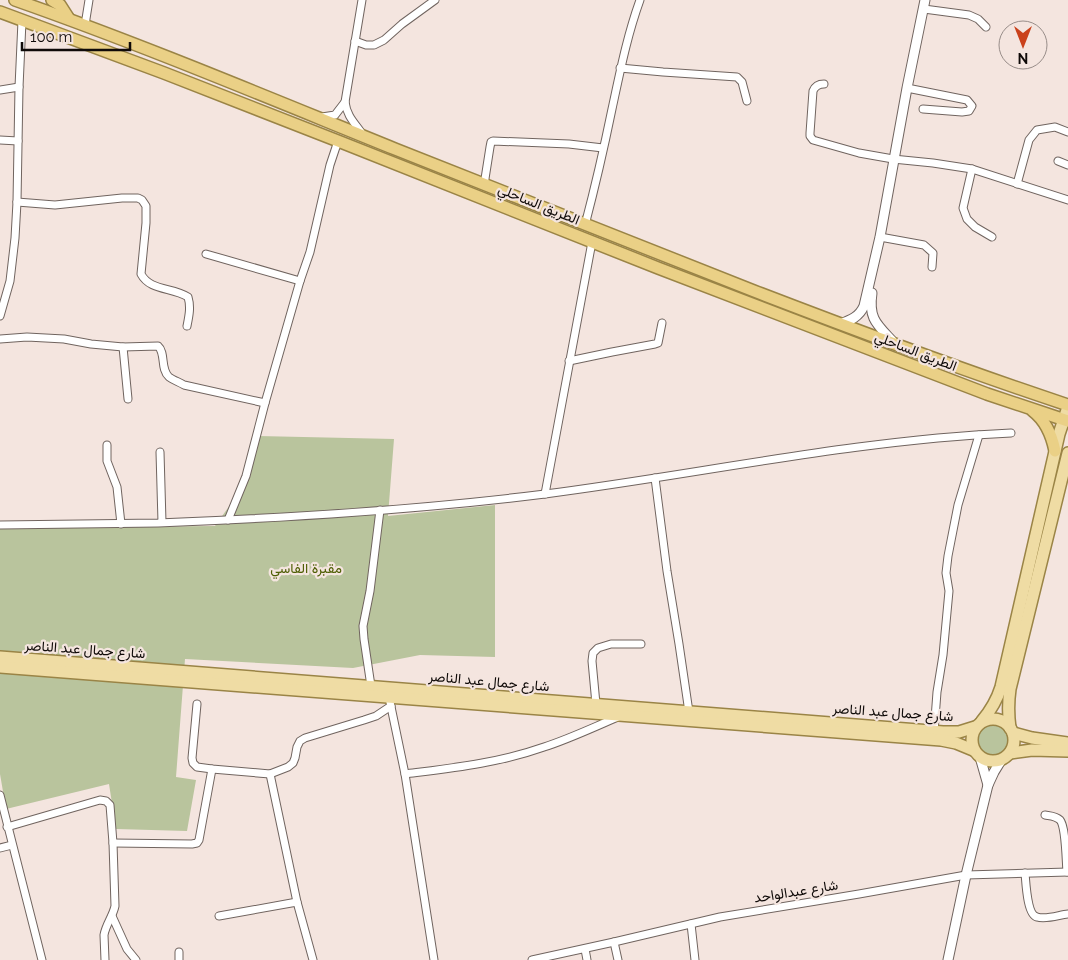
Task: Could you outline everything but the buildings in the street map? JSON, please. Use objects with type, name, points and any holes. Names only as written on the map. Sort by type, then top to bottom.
[{"type":"highway","name":"الطريق الساحلي","points":[[15,0],[69,19],[319,117],[694,268],[840,324],[1068,406]]},
{"type":"highway","points":[[52,0],[60,5],[69,19]]},
{"type":"highway","name":"الطريق الساحلي","points":[[0,12],[164,73],[592,242],[977,390],[1066,420]]},
{"type":"highway","points":[[690,280],[694,268]]},
{"type":"highway","points":[[1030,408],[1040,417],[1048,430],[1056,451]]},
{"type":"main road","points":[[1068,406],[1066,420],[1059,434],[1001,687],[997,700],[990,712],[972,734],[971,742],[976,753],[987,761],[995,761],[1006,756],[1032,750],[1068,751]]},
{"type":"main road","points":[[1006,756],[1013,747],[1014,740],[1008,709],[1010,689],[1068,453],[1062,448],[1056,451]]},
{"type":"main road","name":"شارع جمال عبد الناصر","points":[[0,657],[934,732],[959,732],[979,724]]},
{"type":"main road","name":"شارع جمال عبد الناصر","points":[[0,667],[390,702],[621,716],[941,740],[956,743],[976,753]]},
{"type":"main road","points":[[979,724],[990,719],[998,719],[1005,722],[1012,730],[1032,738],[1068,743]]},
{"type":"street","points":[[84,25],[89,0]]},
{"type":"street","points":[[362,0],[345,102],[346,111],[364,136]]},
{"type":"street","points":[[355,41],[366,45],[374,45],[384,40],[435,0]]},
{"type":"street","points":[[585,225],[620,68],[640,0]]},
{"type":"street","points":[[840,324],[855,318],[861,313],[864,306],[880,237],[893,159],[924,4],[969,15],[978,19],[986,27]]},
{"type":"street","points":[[0,316],[10,281],[15,245],[22,21]]},
{"type":"street","points":[[620,68],[737,77],[742,82],[747,101]]},
{"type":"street","points":[[824,84],[819,84],[813,91],[810,133],[813,140],[859,153],[972,169],[1068,200]]},
{"type":"street","points":[[0,90],[19,87]]},
{"type":"street","points":[[907,88],[967,100],[972,106],[969,111],[962,112],[923,109]]},
{"type":"street","points":[[319,117],[335,115],[345,102]]},
{"type":"street","points":[[1017,184],[1030,140],[1037,130],[1055,127],[1068,132]]},
{"type":"street","points":[[0,140],[18,141]]},
{"type":"street","points":[[228,520],[246,476],[265,403],[310,252],[330,165],[338,141]]},
{"type":"street","points":[[484,185],[490,147],[493,141],[603,148]]},
{"type":"street","points":[[1058,161],[1068,165]]},
{"type":"street","points":[[972,169],[963,208],[967,219],[975,227],[992,236]]},
{"type":"street","points":[[17,202],[55,205],[122,198],[138,198],[142,200],[146,206],[146,223],[141,274],[150,285],[188,297],[190,310],[186,326]]},
{"type":"street","points":[[880,237],[924,245],[932,253],[932,267]]},
{"type":"street","points":[[545,494],[592,242]]},
{"type":"street","points":[[206,254],[300,281]]},
{"type":"street","points":[[875,260],[875,274],[871,297],[872,315],[874,320],[896,344]]},
{"type":"street","points":[[569,362],[658,343],[662,323]]},
{"type":"street","points":[[0,338],[64,339],[123,347],[158,346],[162,350],[166,374],[184,385],[265,403]]},
{"type":"street","points":[[123,347],[128,399]]},
{"type":"street","points":[[0,526],[228,520],[380,510],[545,494],[824,452],[1011,433]]},
{"type":"street","points":[[934,732],[944,656],[949,591],[946,573],[948,556],[958,505],[979,435]]},
{"type":"street","points":[[107,446],[107,461],[117,487],[121,524]]},
{"type":"street","points":[[160,452],[162,522]]},
{"type":"street","points":[[656,478],[667,571],[680,644],[689,712]]},
{"type":"street","points":[[371,686],[363,626],[370,591],[380,510]]},
{"type":"street","points":[[596,704],[593,653],[598,648],[611,644],[641,644]]},
{"type":"street","points":[[197,704],[192,758],[193,763],[197,767],[270,774],[293,764],[297,747],[300,741],[305,738],[376,716],[390,702]]},
{"type":"street","points":[[390,702],[405,774],[434,960]]},
{"type":"street","points":[[405,774],[460,768],[511,757],[545,747],[621,716]]},
{"type":"street","points":[[976,753],[984,770],[988,785]]},
{"type":"street","points":[[948,960],[966,874],[988,785],[994,772],[1006,756]]},
{"type":"street","points":[[113,843],[197,843],[200,840],[212,769]]},
{"type":"street","points":[[270,774],[296,902],[313,960]]},
{"type":"street","points":[[0,796],[42,960]]},
{"type":"street","points":[[8,827],[100,800],[106,801],[110,805],[115,906],[104,934],[105,960]]},
{"type":"street","points":[[1045,815],[1056,817],[1062,822],[1068,872]]},
{"type":"street","points":[[0,848],[12,845]]},
{"type":"street","name":"شارع عبدالواحد","points":[[532,960],[729,915],[966,874],[1068,872]]},
{"type":"street","points":[[1025,874],[1030,908],[1035,917],[1043,918],[1068,914]]},
{"type":"street","points":[[219,916],[296,902]]},
{"type":"street","points":[[112,916],[127,949],[136,960]]},
{"type":"street","points":[[691,924],[694,960]]},
{"type":"street","points":[[614,942],[618,960]]},
{"type":"street","points":[[585,949],[587,960]]},
{"type":"green space","name":"مقبرة الفاسي","points":[[258,436],[394,439],[388,516],[495,505],[495,657],[420,655],[353,668],[185,659],[176,777],[196,780],[187,831],[116,829],[109,784],[6,809],[0,774],[0,528],[215,526],[250,477]]},
{"type":"green space","points":[[992,722],[999,723],[1005,727],[1009,733],[1009,747],[1005,753],[999,757],[992,758],[985,757],[979,753],[975,747],[974,740],[975,733],[979,727],[985,723]]}]
